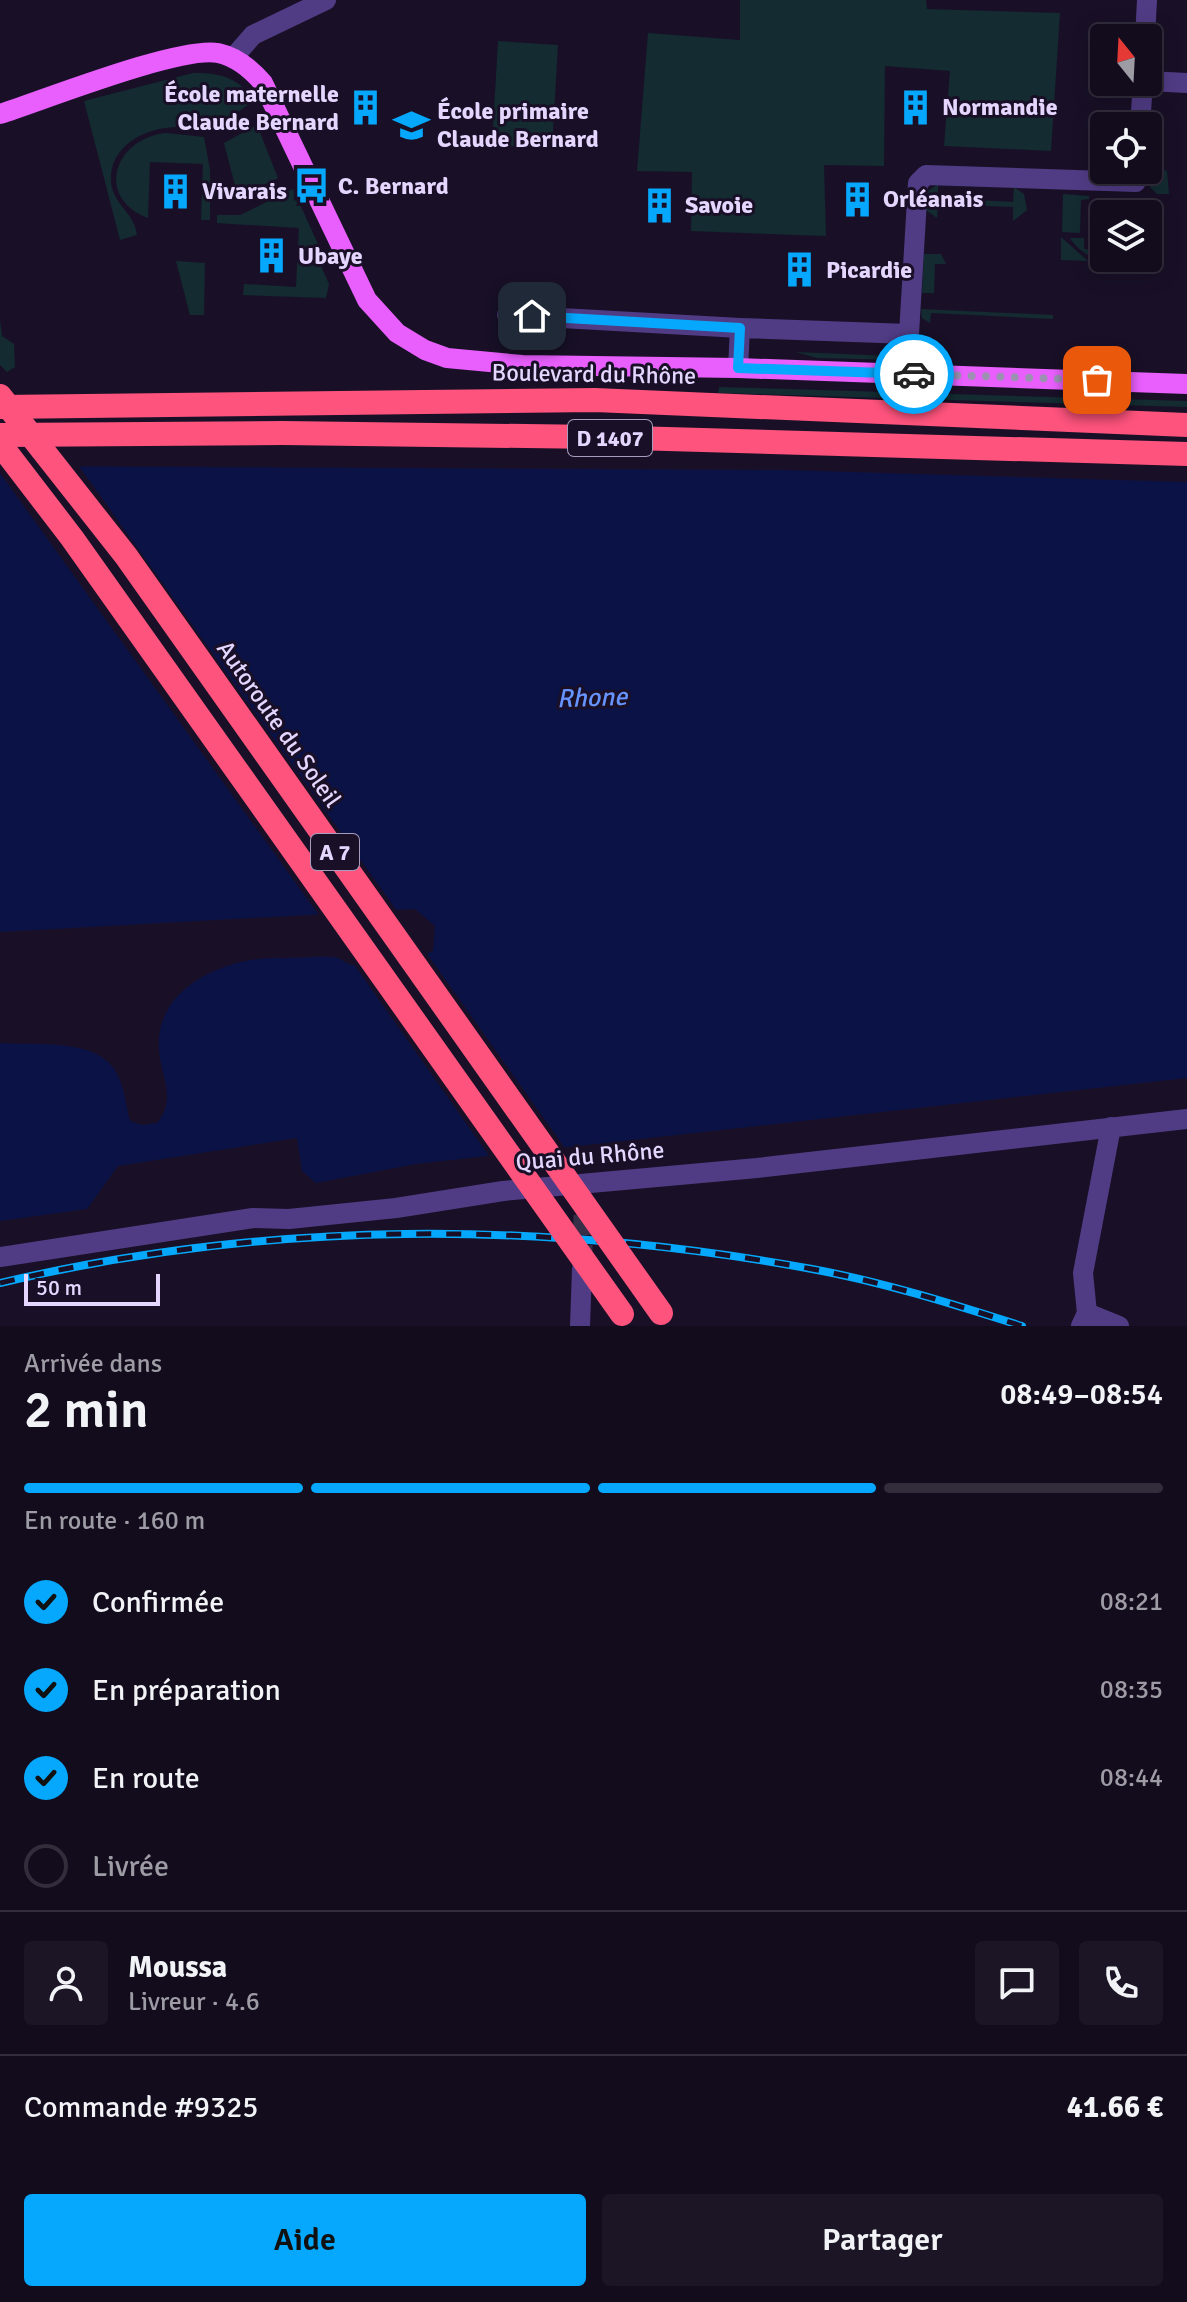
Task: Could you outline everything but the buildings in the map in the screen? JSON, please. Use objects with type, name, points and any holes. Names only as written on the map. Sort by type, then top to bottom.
[{"type":"highway","name":"Autoroute du Soleil","points":[[0,396],[126,556],[666,1320]]},
{"type":"highway","name":"Boulevard du Rhône","points":[[0,407],[595,400],[1187,425]]},
{"type":"highway","name":"D 1407","points":[[0,434],[597,437],[1187,454]]},
{"type":"highway","name":"A 7","points":[[0,444],[80,549],[627,1320]]},
{"type":"main road","points":[[0,114],[181,56],[213,53],[233,58],[263,83],[367,300],[385,323],[410,342],[447,358],[482,364],[738,368],[1187,384]]},
{"type":"street","points":[[233,58],[253,35],[326,0]]},
{"type":"street","points":[[1146,24],[1147,0]]},
{"type":"street","points":[[1162,82],[1187,83]]},
{"type":"street","points":[[507,315],[909,334],[918,183],[926,175],[1090,180]]},
{"type":"street","points":[[738,368],[740,328]]},
{"type":"street","name":"Quai du Rhône","points":[[0,1257],[253,1218],[289,1219],[423,1205],[503,1191],[583,1190],[1187,1119]]},
{"type":"street","points":[[1111,1127],[1083,1273],[1084,1320],[1119,1326]]},
{"type":"street","points":[[580,1326],[582,1269]]},
{"type":"green space","points":[[740,0],[926,0],[927,9],[1060,13],[1051,151],[944,146],[950,71],[885,66],[884,166],[824,165],[826,236],[691,231],[692,172],[637,171],[648,33],[740,40]]},
{"type":"green space","points":[[498,41],[558,45],[552,148],[492,145]]},
{"type":"green space","points":[[193,73],[228,78],[255,100],[213,127],[164,128],[141,135],[122,149],[112,169],[112,189],[137,235],[120,240],[84,101]]},
{"type":"green space","points":[[257,125],[278,178],[238,197],[224,143]]},
{"type":"green space","points":[[166,133],[204,137],[210,170],[210,220],[201,220],[203,164],[150,162],[148,218],[131,209],[121,197],[117,183],[118,170],[124,157],[134,145],[148,137]]},
{"type":"green space","points":[[1162,169],[1167,171],[1169,194],[1157,194],[1150,184],[1162,184]]},
{"type":"green space","points":[[938,184],[938,198],[1013,202],[1014,187],[1024,194],[1027,210],[1013,221],[1013,207],[938,204],[937,218],[926,210],[925,193]]},
{"type":"green space","points":[[293,189],[322,253],[318,259],[329,284],[326,298],[243,295],[244,284],[296,287],[299,228],[217,223],[217,215],[240,215]]},
{"type":"green space","points":[[1063,194],[1089,196],[1089,199],[1081,200],[1080,233],[1062,232]]},
{"type":"green space","points":[[1061,237],[1088,261],[1061,260]]},
{"type":"green space","points":[[1070,238],[1084,238],[1084,249],[1090,250],[1090,256],[1081,251]]},
{"type":"green space","points":[[924,254],[941,254],[946,264],[935,264],[934,293],[922,293]]},
{"type":"green space","points":[[176,261],[205,263],[204,315],[190,315]]},
{"type":"green space","points":[[921,309],[1053,315],[1053,319],[931,313],[930,323],[922,318]]},
{"type":"green space","points":[[0,320],[2,336],[14,344],[15,367],[7,372],[0,365]]},
{"type":"green space","points":[[893,342],[902,343],[901,360],[817,358],[796,352],[891,356]]},
{"type":"green space","points":[[719,387],[1187,401],[1187,407],[718,393]]},
{"type":"water","name":"Rhone","points":[[0,466],[785,470],[1187,482],[1187,1078],[416,1164],[316,1183],[302,1171],[297,1138],[118,1166],[87,1209],[0,1221],[0,1043],[67,1046],[99,1055],[111,1065],[119,1078],[130,1121],[142,1125],[157,1123],[163,1114],[167,1095],[159,1048],[161,1027],[169,1008],[181,992],[217,970],[257,959],[333,957],[358,966],[404,961],[433,951],[435,926],[415,909],[0,932]]},
{"type":"pier","points":[[0,462],[76,462],[399,914],[321,918],[0,473]]},
{"type":"pier","points":[[425,951],[567,1151],[492,1160],[351,960],[413,958]]},
{"type":"tunnel","points":[[582,1265],[584,1201]]},
{"type":"railway","points":[[0,1283],[100,1262],[201,1247],[303,1238],[405,1234],[507,1235],[711,1253],[812,1269],[891,1287],[1022,1326]]},
{"type":"way so far","points":[[914,374],[1097,380]]},
{"type":"place","name":"Normandie","points":[[916,107]]},
{"type":"place","name":"École maternelle Claude Bernard","points":[[365,108]]},
{"type":"place","name":"École primaire Claude Bernard","points":[[411,125]]},
{"type":"place","name":"C. Bernard","points":[[312,186]]},
{"type":"place","name":"Vivarais","points":[[176,191]]},
{"type":"place","name":"Orléanais","points":[[857,199]]},
{"type":"place","name":"Savoie","points":[[659,205]]},
{"type":"place","name":"Ubaye","points":[[272,256]]},
{"type":"place","name":"Picardie","points":[[800,270]]},
{"type":"route","points":[[532,316],[740,328],[738,368],[914,374]]}]
